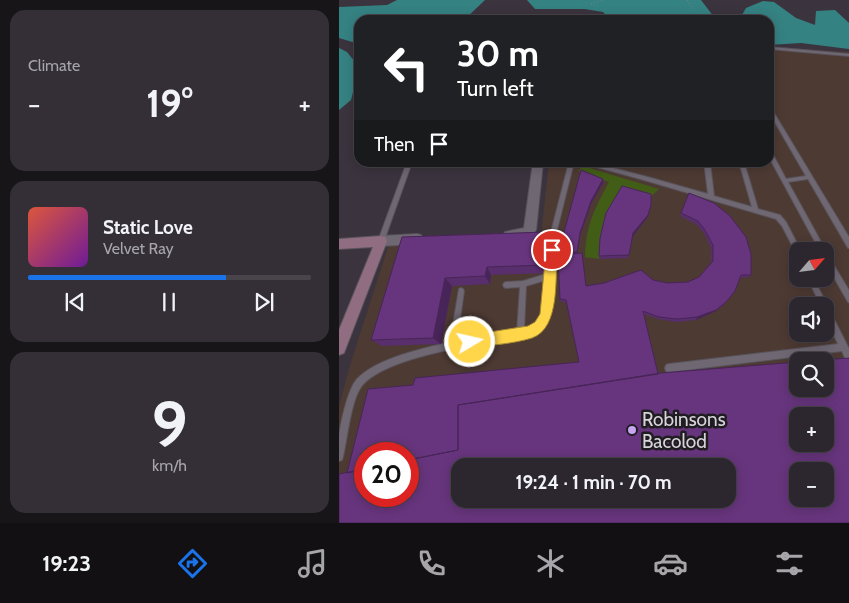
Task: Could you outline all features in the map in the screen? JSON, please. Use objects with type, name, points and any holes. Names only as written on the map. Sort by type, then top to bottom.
[{"type":"street","points":[[501,236],[524,234],[530,230],[537,167]]},
{"type":"street","points":[[339,244],[429,239]]},
{"type":"street","points":[[339,348],[381,241]]},
{"type":"lane","points":[[774,48],[849,55]]},
{"type":"lane","points":[[774,117],[849,246]]},
{"type":"lane","points":[[774,161],[818,242]]},
{"type":"lane","points":[[381,241],[408,167]]},
{"type":"lane","points":[[339,457],[354,394],[359,384],[372,372],[400,360],[453,344],[530,332],[545,320],[553,236],[571,167]]},
{"type":"lane","points":[[612,167],[781,220],[793,242]]},
{"type":"lane","points":[[708,167],[711,198]]},
{"type":"lane","points":[[743,167],[756,211]]},
{"type":"lane","points":[[785,180],[809,177]]},
{"type":"lane","points":[[834,272],[849,300]]},
{"type":"lane","points":[[506,285],[523,284],[549,276]]},
{"type":"lane","points":[[520,334],[523,284]]},
{"type":"lane","points":[[453,344],[461,291]]},
{"type":"lane","points":[[834,328],[849,360]]},
{"type":"lane","points":[[669,368],[843,347]]},
{"type":"path","points":[[591,4],[602,0]]},
{"type":"path","points":[[687,0],[693,9]]},
{"type":"shaded area","points":[[774,47],[849,52],[849,523],[339,523],[339,406],[351,362],[389,244],[541,236],[549,167],[774,167]]},
{"type":"green space","points":[[582,167],[586,167],[659,189],[600,242],[599,259],[585,257],[587,236],[592,218],[609,182],[578,171]]},
{"type":"water","points":[[397,0],[485,0],[469,15],[354,15],[354,42],[339,38],[339,7],[387,5]]},
{"type":"water","points":[[527,0],[701,0],[712,15],[606,15],[603,12],[585,9],[535,9]]},
{"type":"water","points":[[763,1],[774,2],[796,18],[815,25],[816,11],[835,10],[849,23],[849,49],[801,43],[774,45],[774,15],[742,15],[746,8]]},
{"type":"water","points":[[339,48],[347,52],[354,61],[354,88],[351,100],[339,110]]},
{"type":"building","points":[[581,170],[603,179],[591,201],[580,233],[577,252],[564,252],[566,238],[563,236]]},
{"type":"building","points":[[622,186],[651,194],[651,205],[648,215],[633,233],[629,255],[599,256],[600,238],[606,213]]},
{"type":"building","points":[[689,193],[714,203],[730,216],[746,237],[751,254],[751,275],[741,275],[735,291],[716,310],[697,317],[677,319],[659,317],[643,311],[658,374],[458,405],[458,450],[419,458],[419,442],[355,442],[368,389],[413,385],[415,378],[579,362],[566,300],[560,299],[558,255],[582,253],[586,286],[604,283],[641,270],[653,280],[667,283],[688,282],[699,277],[713,261],[713,245],[698,221],[681,213]]},
{"type":"building","points":[[546,232],[545,265],[487,267],[485,276],[445,278],[433,338],[371,340],[402,237]]},
{"type":"building","name":"Robinsons Bacolod","points":[[850,358],[850,523],[339,523],[339,474],[354,471],[354,507],[419,507],[419,458],[458,450],[458,405],[661,373],[789,363],[789,397],[834,397],[834,359]]},
{"type":"building","points":[[354,445],[354,471],[347,473]]},
{"type":"place","name":"Robinsons Bacolod","points":[[632,430]]},
{"type":"route","points":[[470,342],[530,332],[545,320],[552,250]]}]
